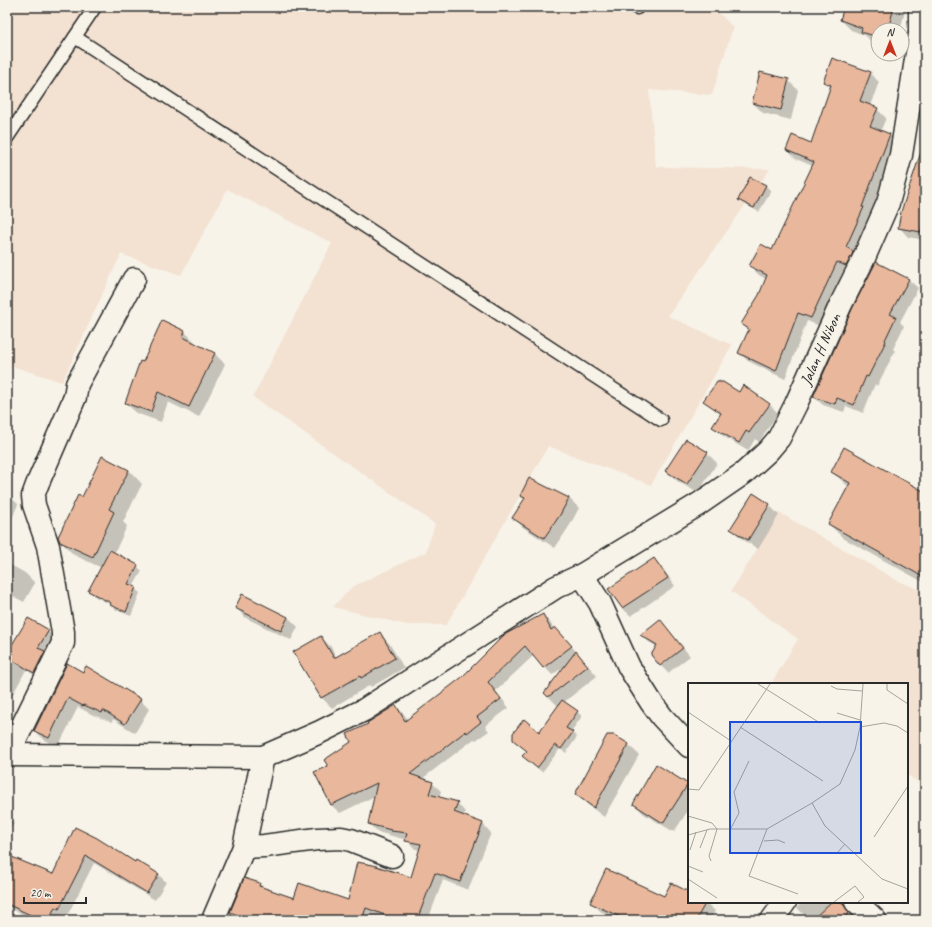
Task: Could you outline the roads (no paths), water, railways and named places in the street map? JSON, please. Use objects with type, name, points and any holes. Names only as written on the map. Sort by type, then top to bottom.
[{"type":"street","name":"Jalan H Nibon","points":[[263,757],[320,732],[364,710],[556,587],[582,575],[699,504],[744,473],[756,463],[779,438],[863,260],[888,203],[901,155],[922,33],[920,7]]},
{"type":"street","points":[[134,279],[77,384],[75,397],[33,496],[34,505],[48,546],[63,632],[63,643],[8,755],[263,757],[244,847],[213,920]]},
{"type":"street","points":[[582,575],[600,603],[629,667],[662,717],[688,745]]},
{"type":"street","points":[[244,847],[317,839],[341,838],[351,840],[392,856]]},
{"type":"street","points":[[772,920],[784,903]]},
{"type":"street","points":[[857,903],[875,920]]},
{"type":"lane","points":[[7,136],[95,7]]},
{"type":"lane","points":[[75,37],[661,420]]}]
